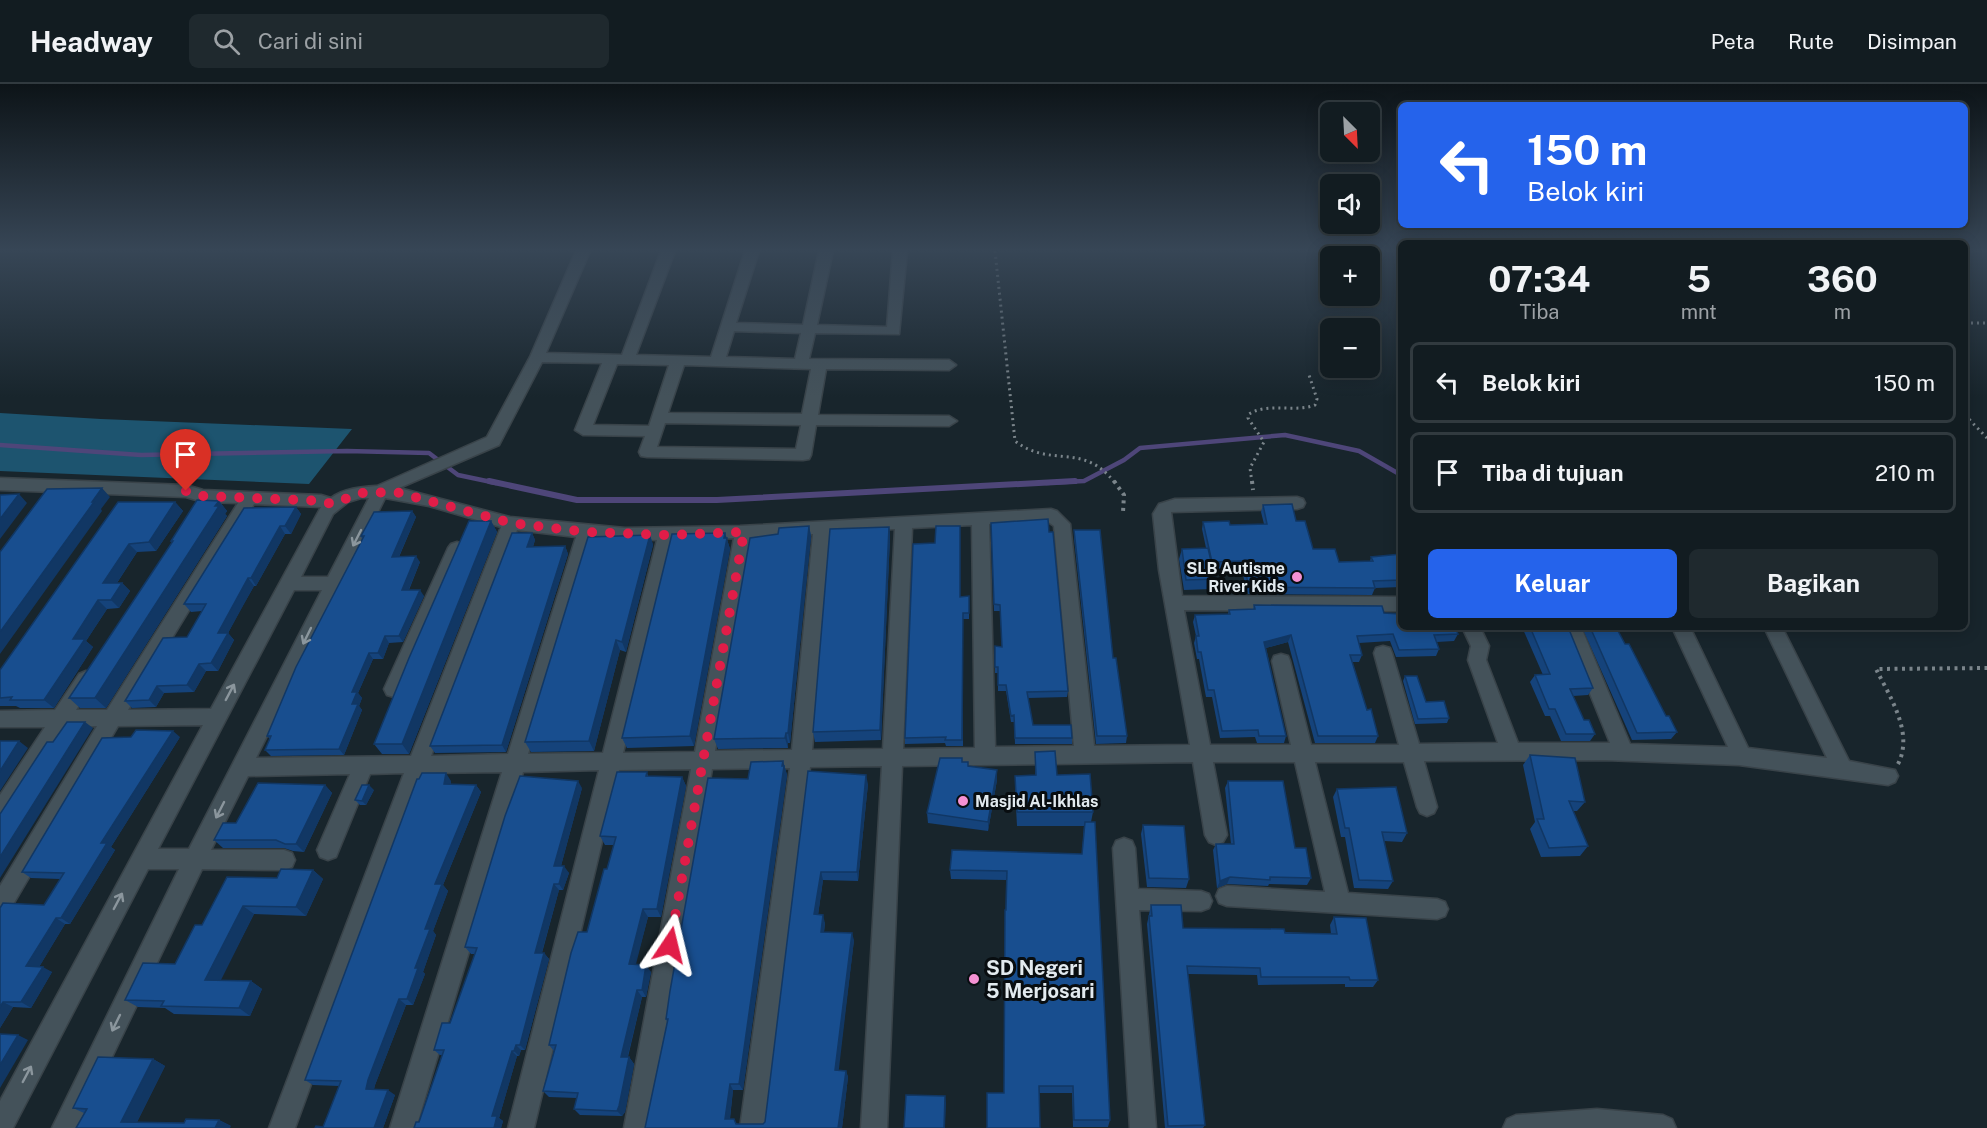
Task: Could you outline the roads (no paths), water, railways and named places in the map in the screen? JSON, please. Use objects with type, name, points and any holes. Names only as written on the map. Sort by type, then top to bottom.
[{"type":"street","points":[[65,1128],[196,858],[380,492],[397,482],[493,441],[537,357],[562,300]]},
{"type":"street","points":[[627,360],[650,300]]},
{"type":"street","points":[[717,362],[737,300]]},
{"type":"street","points":[[801,364],[816,300]]},
{"type":"street","points":[[728,327],[894,332],[896,300]]},
{"type":"street","points":[[537,357],[801,364],[949,365]]},
{"type":"street","points":[[611,360],[583,430],[656,424],[810,419],[949,421]]},
{"type":"street","points":[[678,361],[646,452],[803,455],[819,364]]},
{"type":"street","points":[[0,484],[51,488],[186,491],[203,496],[321,501],[332,504],[355,495],[380,492],[405,494],[468,525],[511,523],[586,532],[667,535],[1051,515],[1062,524],[1085,754]]},
{"type":"street","points":[[38,505],[51,488]]},
{"type":"street","points":[[115,510],[129,490]]},
{"type":"street","points":[[191,515],[203,496]]},
{"type":"street","points":[[0,906],[112,719],[249,499]]},
{"type":"street","points":[[1216,835],[1174,603],[1161,514],[1165,508],[1174,505],[1297,503]]},
{"type":"street","points":[[4,1111],[287,583],[332,504]]},
{"type":"street","points":[[980,519],[985,756]]},
{"type":"street","points":[[282,1128],[417,766],[511,523]]},
{"type":"street","points":[[874,1128],[904,523]]},
{"type":"street","points":[[394,689],[468,525]]},
{"type":"street","points":[[753,1128],[801,759],[822,527]]},
{"type":"street","points":[[403,1128],[586,532]]},
{"type":"street","points":[[637,1128],[744,532]]},
{"type":"street","points":[[521,1128],[667,535]]},
{"type":"street","points":[[287,583],[333,584]]},
{"type":"street","points":[[1174,603],[1398,604]]},
{"type":"street","points":[[1472,630],[1480,646],[1477,660],[1512,753]]},
{"type":"street","points":[[1573,630],[1623,752]]},
{"type":"street","points":[[1682,630],[1742,756]]},
{"type":"street","points":[[1774,630],[1843,770]]},
{"type":"street","points":[[1383,653],[1427,807]]},
{"type":"street","points":[[0,813],[98,661]]},
{"type":"street","points":[[1281,661],[1339,903]]},
{"type":"street","points":[[0,719],[216,717]]},
{"type":"street","points":[[242,767],[892,759],[1085,754],[1304,755],[1623,752],[1742,756],[1888,776]]},
{"type":"street","points":[[328,850],[363,767]]},
{"type":"street","points":[[1124,848],[1143,1128]]},
{"type":"street","points":[[141,859],[284,860]]},
{"type":"street","points":[[1227,896],[1437,909]]},
{"type":"street","points":[[1129,899],[1201,901]]},
{"type":"street","points":[[1516,1128],[1597,1122],[1664,1128]]},
{"type":"waterway","points":[[1046,483],[1084,481],[1124,460],[1140,448],[1285,435],[1359,451],[1398,473]]},
{"type":"waterway","points":[[0,445],[141,455],[347,451],[429,453],[458,475],[496,483]]},
{"type":"waterway","points":[[489,481],[577,500],[717,500],[1075,481]]},
{"type":"place","name":"SLB Autisme River Kids","points":[[1297,577]]},
{"type":"place","name":"Masjid Al-Ikhlas","points":[[963,801]]},
{"type":"place","name":"SD Negeri 5 Merjosari","points":[[974,979]]}]
